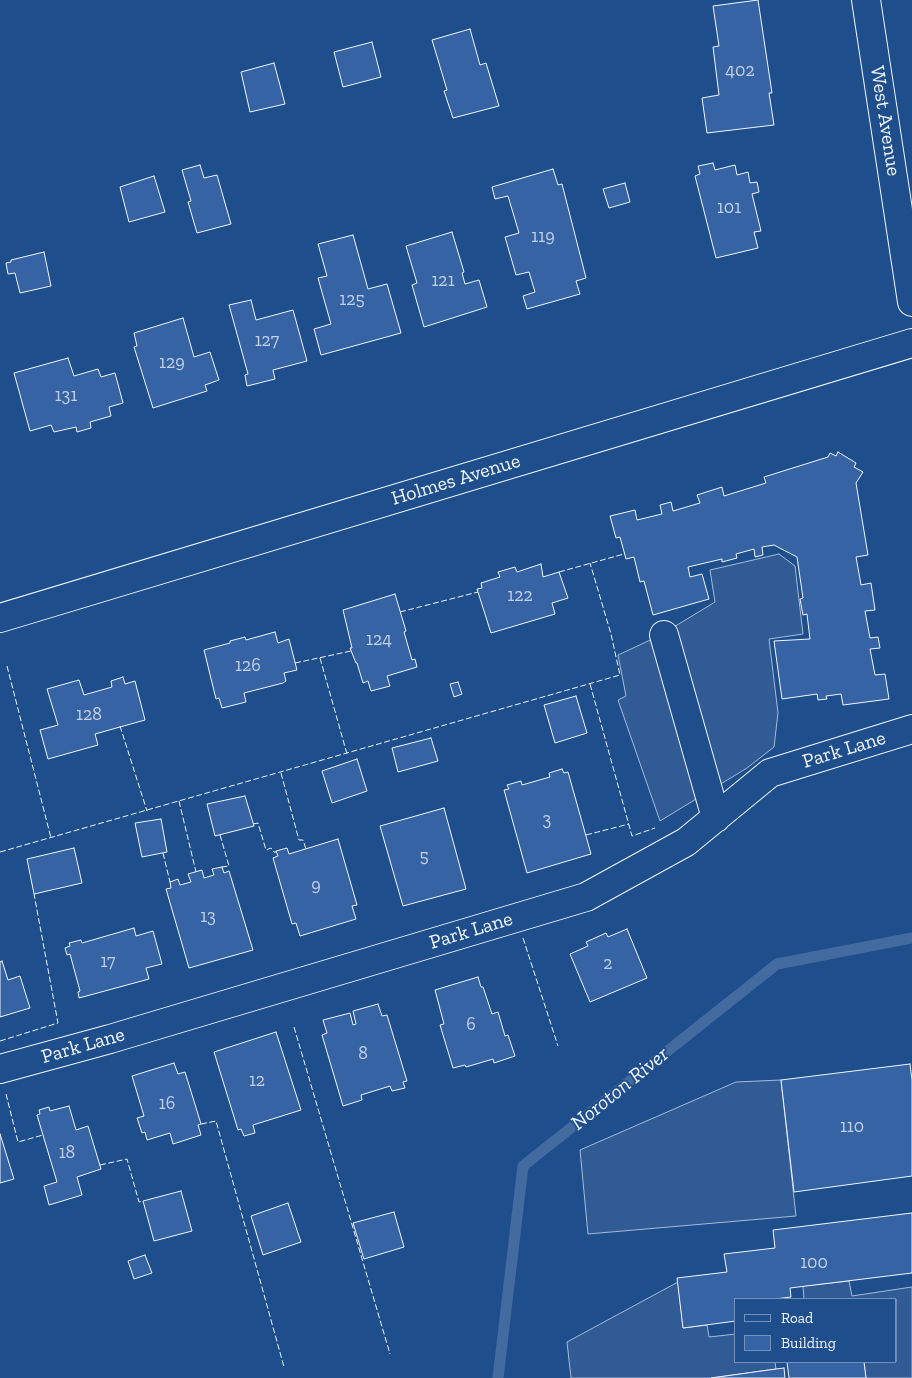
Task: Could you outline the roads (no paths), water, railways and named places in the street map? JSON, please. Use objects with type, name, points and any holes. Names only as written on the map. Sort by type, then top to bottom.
[{"type":"street","name":"West Avenue","points":[[866,0],[912,302]]},
{"type":"street","name":"Holmes Avenue","points":[[0,618],[912,343]]},
{"type":"street","points":[[664,635],[716,818]]},
{"type":"street","name":"Park Lane","points":[[0,1069],[110,1039],[586,897],[686,842],[770,773],[912,729]]},
{"type":"waterway","name":"Noroton River","points":[[498,1378],[523,1166],[777,964],[912,938]]}]
